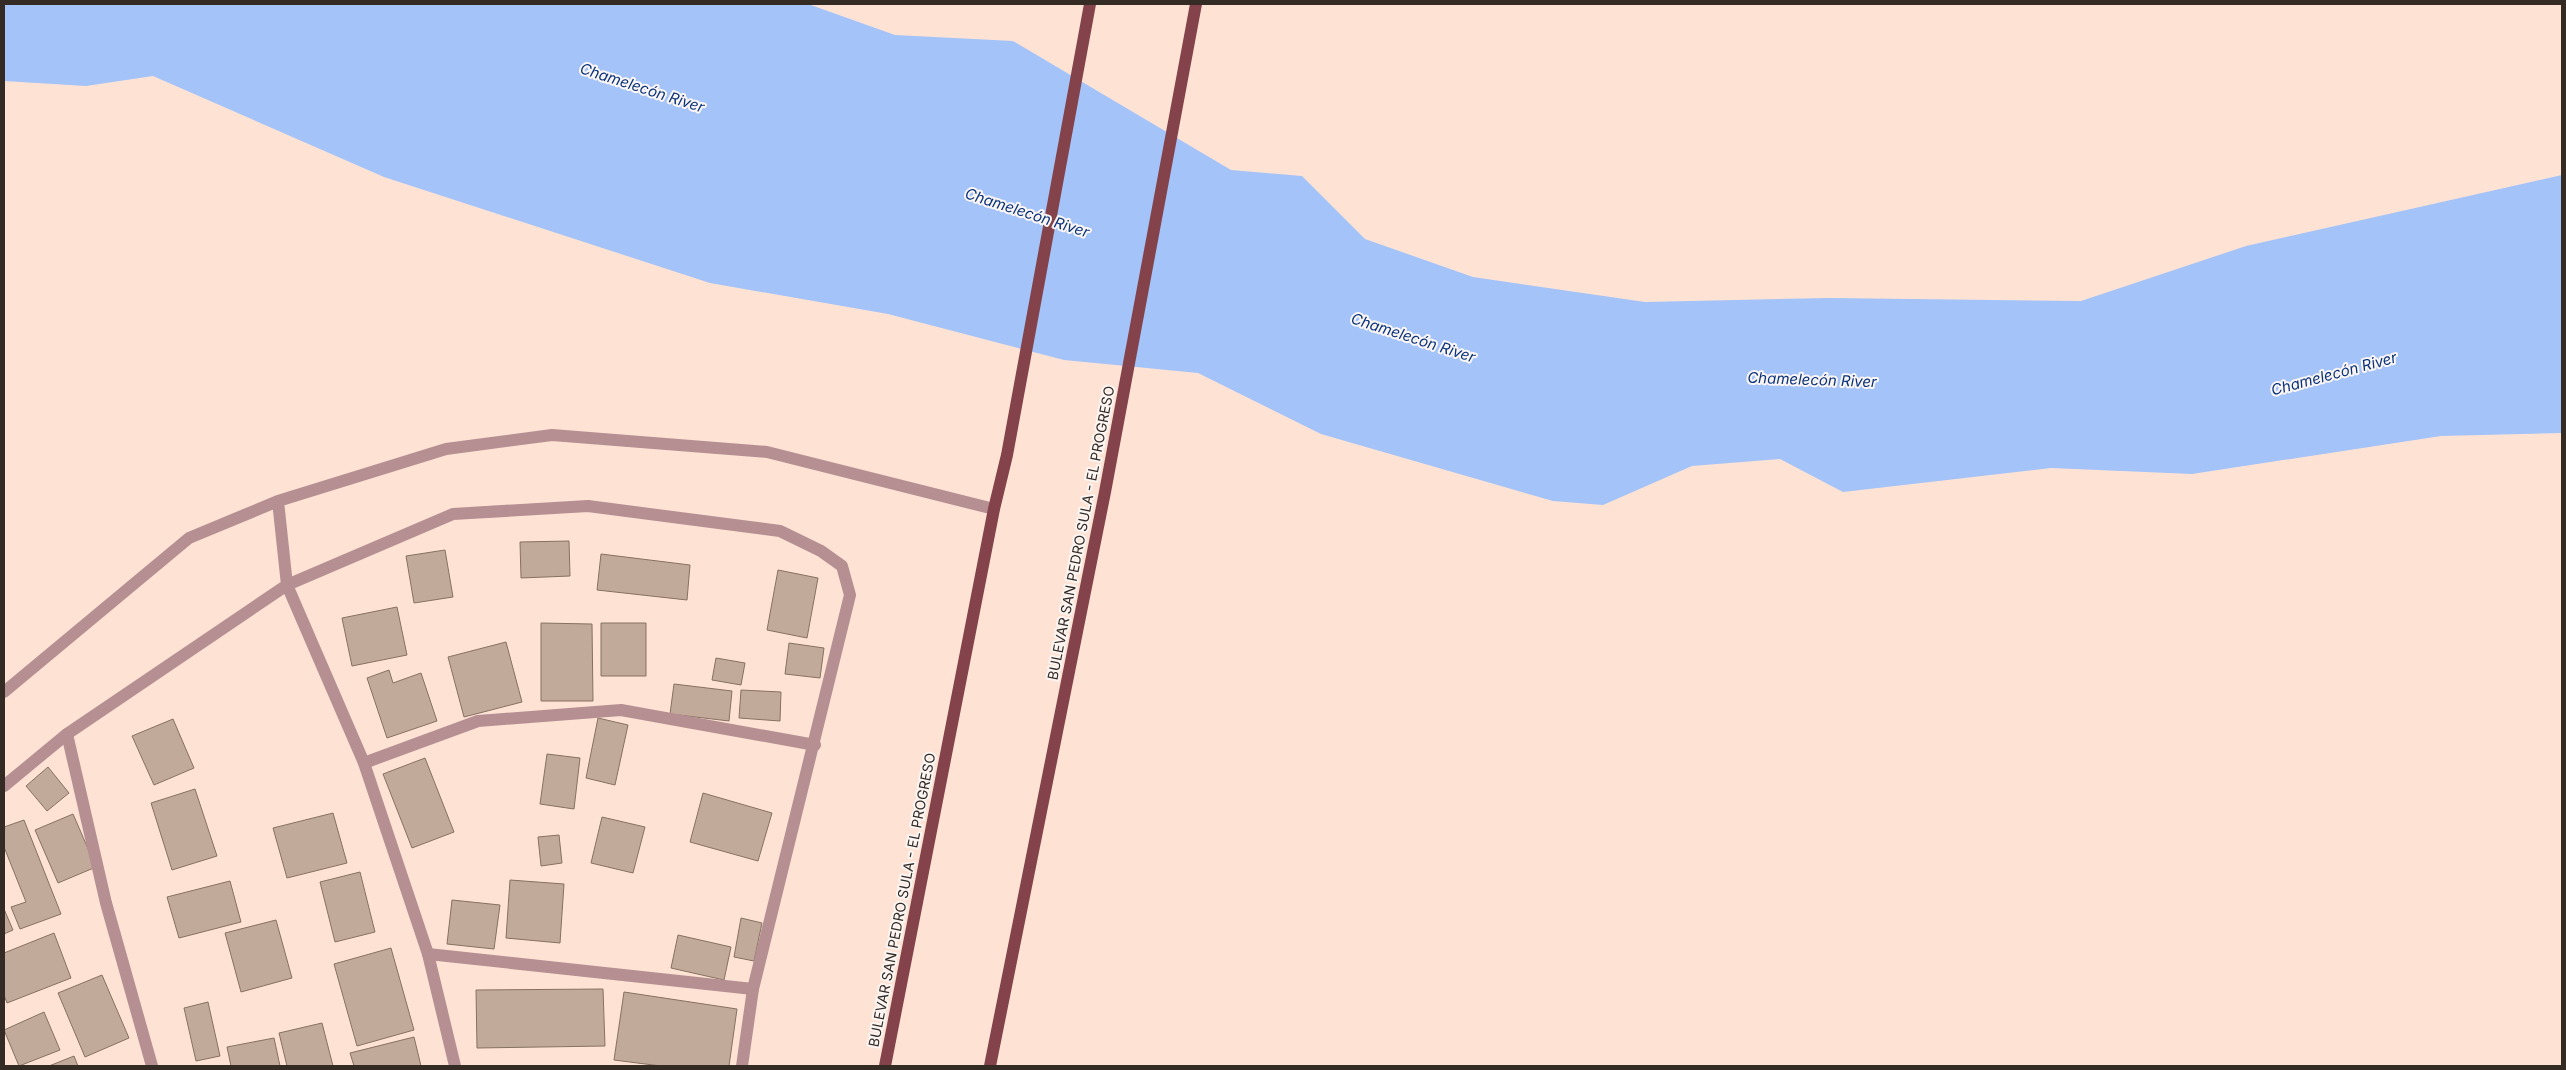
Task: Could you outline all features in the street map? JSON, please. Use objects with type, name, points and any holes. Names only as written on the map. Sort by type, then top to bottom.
[{"type":"main road","name":"BULEVAR SAN PEDRO SULA - EL PROGRESO","points":[[886,1066],[994,509],[1007,455],[1090,4]]},
{"type":"main road","name":"BULEVAR SAN PEDRO SULA - EL PROGRESO","points":[[990,1066],[1105,492],[1196,4]]},
{"type":"street","points":[[4,692],[189,538],[278,500],[446,449],[552,435],[767,452],[994,509]]},
{"type":"street","points":[[278,500],[287,585],[364,763],[428,954],[455,1066]]},
{"type":"street","points":[[4,786],[67,734],[287,585],[453,514],[588,506],[780,531],[821,551],[842,566],[850,595],[815,745],[753,989],[742,1066]]},
{"type":"street","points":[[364,763],[478,721],[621,710],[815,745]]},
{"type":"street","points":[[67,734],[106,903],[152,1066]]},
{"type":"street","points":[[428,954],[753,989]]},
{"type":"water","name":"Chamelecón River","points":[[4,4],[808,4],[895,35],[1013,41],[1231,170],[1302,176],[1365,239],[1473,277],[1645,302],[1829,298],[2081,301],[2246,246],[2562,175],[2562,433],[2441,436],[2192,474],[2051,468],[1843,492],[1780,459],[1692,466],[1603,505],[1553,501],[1321,434],[1198,373],[1064,360],[888,314],[710,283],[384,177],[153,76],[86,86],[4,81]]},
{"type":"building","points":[[569,541],[570,576],[521,578],[520,542]]},
{"type":"building","points":[[445,550],[453,597],[414,603],[406,556]]},
{"type":"building","points":[[601,554],[690,565],[687,600],[597,590]]},
{"type":"building","points":[[778,570],[818,578],[807,638],[767,630]]},
{"type":"building","points":[[397,607],[407,655],[352,666],[342,618]]},
{"type":"building","points":[[541,623],[592,624],[593,701],[541,701]]},
{"type":"building","points":[[601,623],[646,623],[646,676],[601,676]]},
{"type":"building","points":[[506,642],[522,702],[464,717],[448,657]]},
{"type":"building","points":[[789,643],[824,648],[820,678],[785,674]]},
{"type":"building","points":[[716,658],[745,663],[741,685],[712,680]]},
{"type":"building","points":[[389,670],[393,683],[421,673],[437,721],[387,738],[367,678]]},
{"type":"building","points":[[674,684],[732,691],[729,721],[670,714]]},
{"type":"building","points":[[741,690],[781,692],[780,721],[739,718]]},
{"type":"building","points":[[598,718],[628,725],[615,785],[586,778]]},
{"type":"building","points":[[173,719],[194,768],[154,785],[132,736]]},
{"type":"building","points":[[547,754],[580,758],[574,809],[540,804]]},
{"type":"building","points":[[425,758],[454,832],[412,848],[383,774]]},
{"type":"building","points":[[48,767],[69,793],[47,811],[26,786]]},
{"type":"building","points":[[195,789],[217,856],[172,870],[151,803]]},
{"type":"building","points":[[703,793],[772,813],[758,861],[690,842]]},
{"type":"building","points":[[333,813],[347,863],[287,878],[273,828]]},
{"type":"building","points":[[73,814],[96,867],[58,883],[35,830]]},
{"type":"building","points":[[602,817],[645,827],[633,873],[591,863]]},
{"type":"building","points":[[24,820],[61,914],[20,929],[11,907],[26,902],[4,847],[4,827]]},
{"type":"building","points":[[559,835],[562,863],[541,866],[538,837]]},
{"type":"building","points":[[360,872],[375,932],[335,942],[320,882]]},
{"type":"building","points":[[510,880],[564,884],[560,943],[506,938]]},
{"type":"building","points":[[230,881],[241,922],[179,938],[167,897]]},
{"type":"building","points":[[452,900],[500,905],[494,949],[447,944]]},
{"type":"building","points":[[4,909],[13,930],[4,934]]},
{"type":"building","points":[[741,918],[762,923],[754,961],[734,957]]},
{"type":"building","points":[[276,920],[292,978],[241,992],[225,933]]},
{"type":"building","points":[[54,933],[71,978],[7,1003],[4,995],[4,953]]},
{"type":"building","points":[[678,935],[731,947],[724,980],[671,968]]},
{"type":"building","points":[[391,948],[414,1030],[357,1046],[334,964]]},
{"type":"building","points":[[102,975],[129,1038],[85,1057],[58,993]]},
{"type":"building","points":[[603,989],[605,1046],[477,1048],[476,990]]},
{"type":"building","points":[[624,992],[737,1009],[729,1066],[661,1066],[614,1060]]},
{"type":"building","points":[[208,1002],[220,1056],[196,1061],[184,1008]]},
{"type":"building","points":[[44,1012],[60,1050],[19,1066],[4,1030]]},
{"type":"building","points":[[322,1023],[333,1066],[287,1066],[279,1033]]},
{"type":"building","points":[[414,1037],[421,1066],[354,1066],[350,1053]]},
{"type":"building","points":[[274,1038],[280,1066],[231,1066],[227,1047]]},
{"type":"building","points":[[74,1056],[78,1066],[49,1066]]}]
